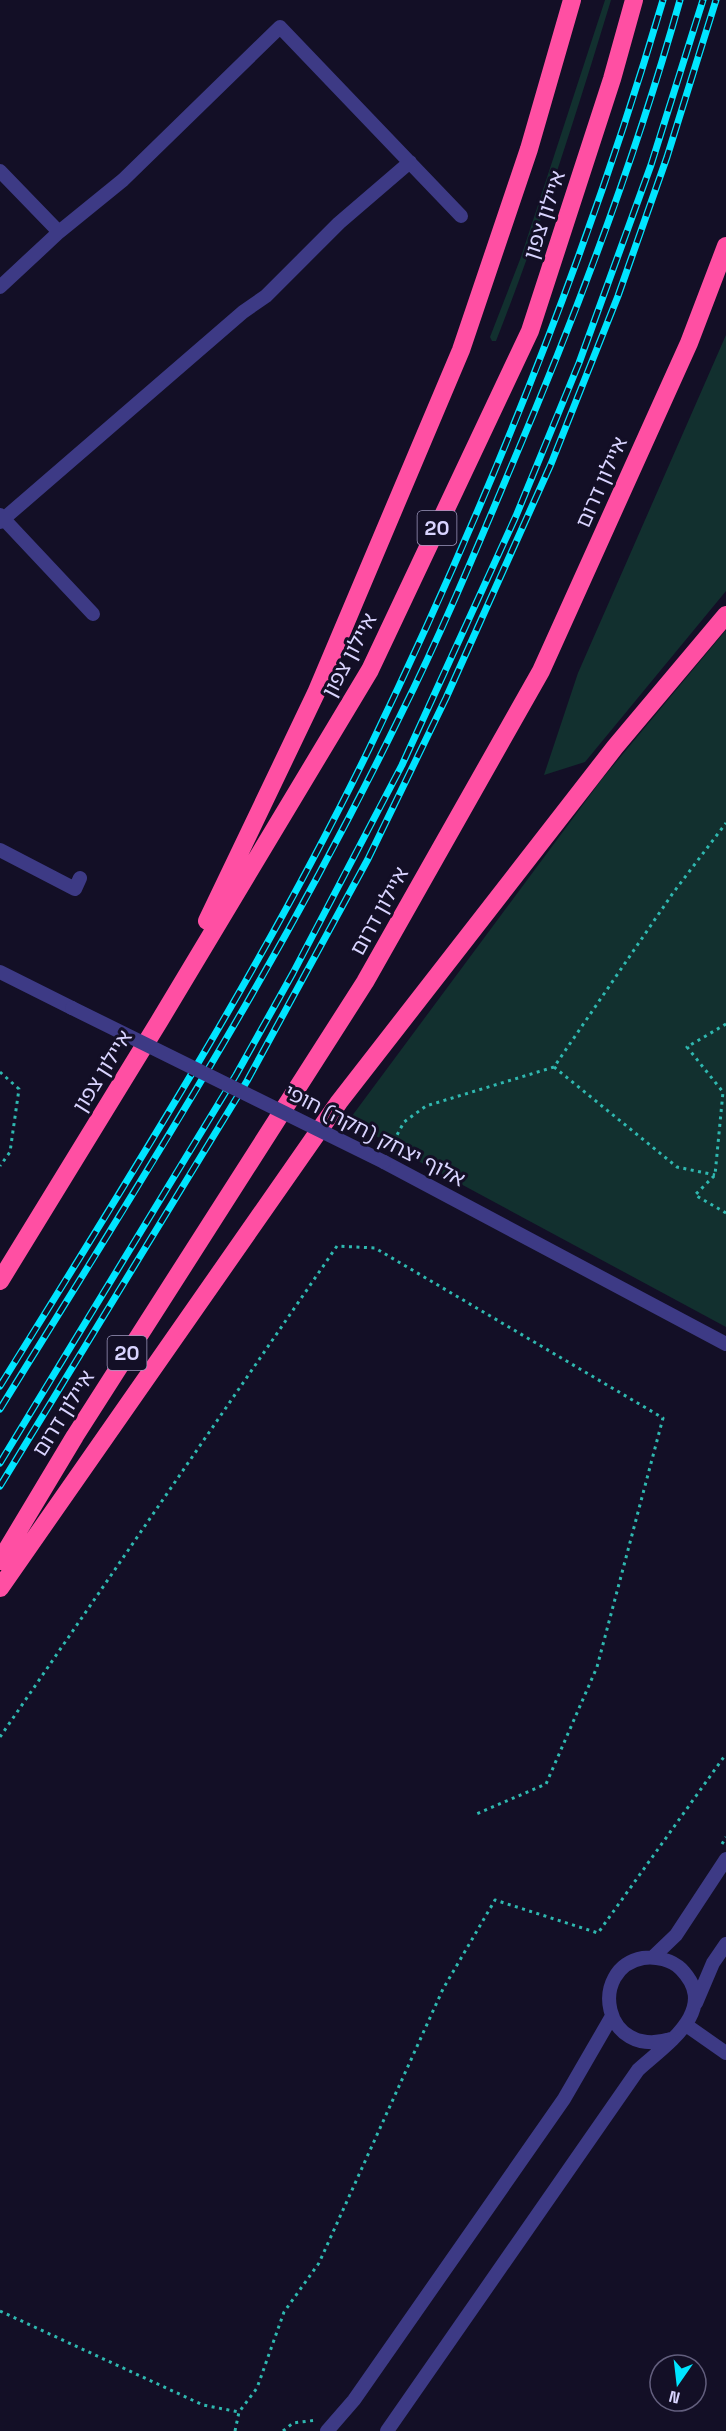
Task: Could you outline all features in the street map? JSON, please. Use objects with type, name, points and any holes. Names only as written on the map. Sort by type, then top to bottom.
[{"type":"highway","points":[[160,1020],[316,693],[461,350],[530,148],[572,0]]},
{"type":"highway","name":"איילון צפון","points":[[0,1281],[370,670],[530,331],[612,79],[634,0]]},
{"type":"highway","name":"איילון דרום","points":[[0,1561],[75,1436],[365,982],[541,671],[689,342],[726,246]]},
{"type":"highway","points":[[0,1587],[339,1102],[615,747],[726,615]]},
{"type":"street","points":[[0,287],[59,232],[123,180],[280,27],[461,216]]},
{"type":"street","points":[[93,614],[1,519],[243,312],[266,296],[339,223],[410,162]]},
{"type":"street","points":[[0,171],[59,232]]},
{"type":"street","points":[[0,850],[75,889],[80,878]]},
{"type":"street","name":"אלוף יצחק (חקה) חופי","points":[[0,972],[384,1162],[726,1344]]},
{"type":"street","points":[[653,1957],[676,1935],[726,1859]]},
{"type":"street","points":[[387,2431],[638,2070],[686,2025],[713,1963],[726,1944]]},
{"type":"street","points":[[671,2039],[658,2043],[637,2040],[619,2028],[612,2016],[609,2004],[614,1979],[630,1963],[641,1958],[653,1957],[667,1960],[679,1967],[689,1978],[694,1991],[695,2005]]},
{"type":"street","points":[[327,2431],[360,2390],[564,2099],[612,2016]]},
{"type":"street","points":[[686,2025],[726,2053]]},
{"type":"path","points":[[384,1162],[404,1122],[426,1106],[554,1067],[673,893],[726,823]]},
{"type":"path","points":[[726,1024],[687,1047],[723,1092],[716,1174],[696,1195],[726,1213]]},
{"type":"path","points":[[554,1067],[677,1167],[716,1174]]},
{"type":"path","points":[[0,1072],[19,1089],[10,1152],[0,1166]]},
{"type":"path","points":[[0,1737],[337,1246],[375,1248],[663,1418],[597,1667],[546,1784],[474,1815]]},
{"type":"path","points":[[236,2431],[239,2412],[257,2388],[284,2312],[319,2263],[443,1989],[495,1900],[598,1933],[726,1754]]},
{"type":"path","points":[[0,2311],[203,2405],[239,2412]]},
{"type":"green space","points":[[605,0],[611,0],[557,172],[496,341],[492,341],[490,337],[521,257]]},
{"type":"green space","points":[[726,335],[726,591],[585,762],[544,775],[578,673]]},
{"type":"green space","points":[[726,630],[726,1327],[420,1162],[349,1120],[602,779]]},
{"type":"railway","points":[[0,1386],[193,1072],[284,912],[369,749],[454,566],[531,380],[601,192],[663,0]]},
{"type":"railway","points":[[0,1409],[253,993],[340,834],[417,681],[538,404],[583,290],[625,175],[680,0]]},
{"type":"railway","points":[[0,1463],[236,1075],[293,973],[402,765],[516,516],[579,363],[651,165],[703,0]]},
{"type":"railway","points":[[0,1486],[247,1081],[368,859],[446,698],[551,464],[618,296],[667,157],[716,0]]}]
